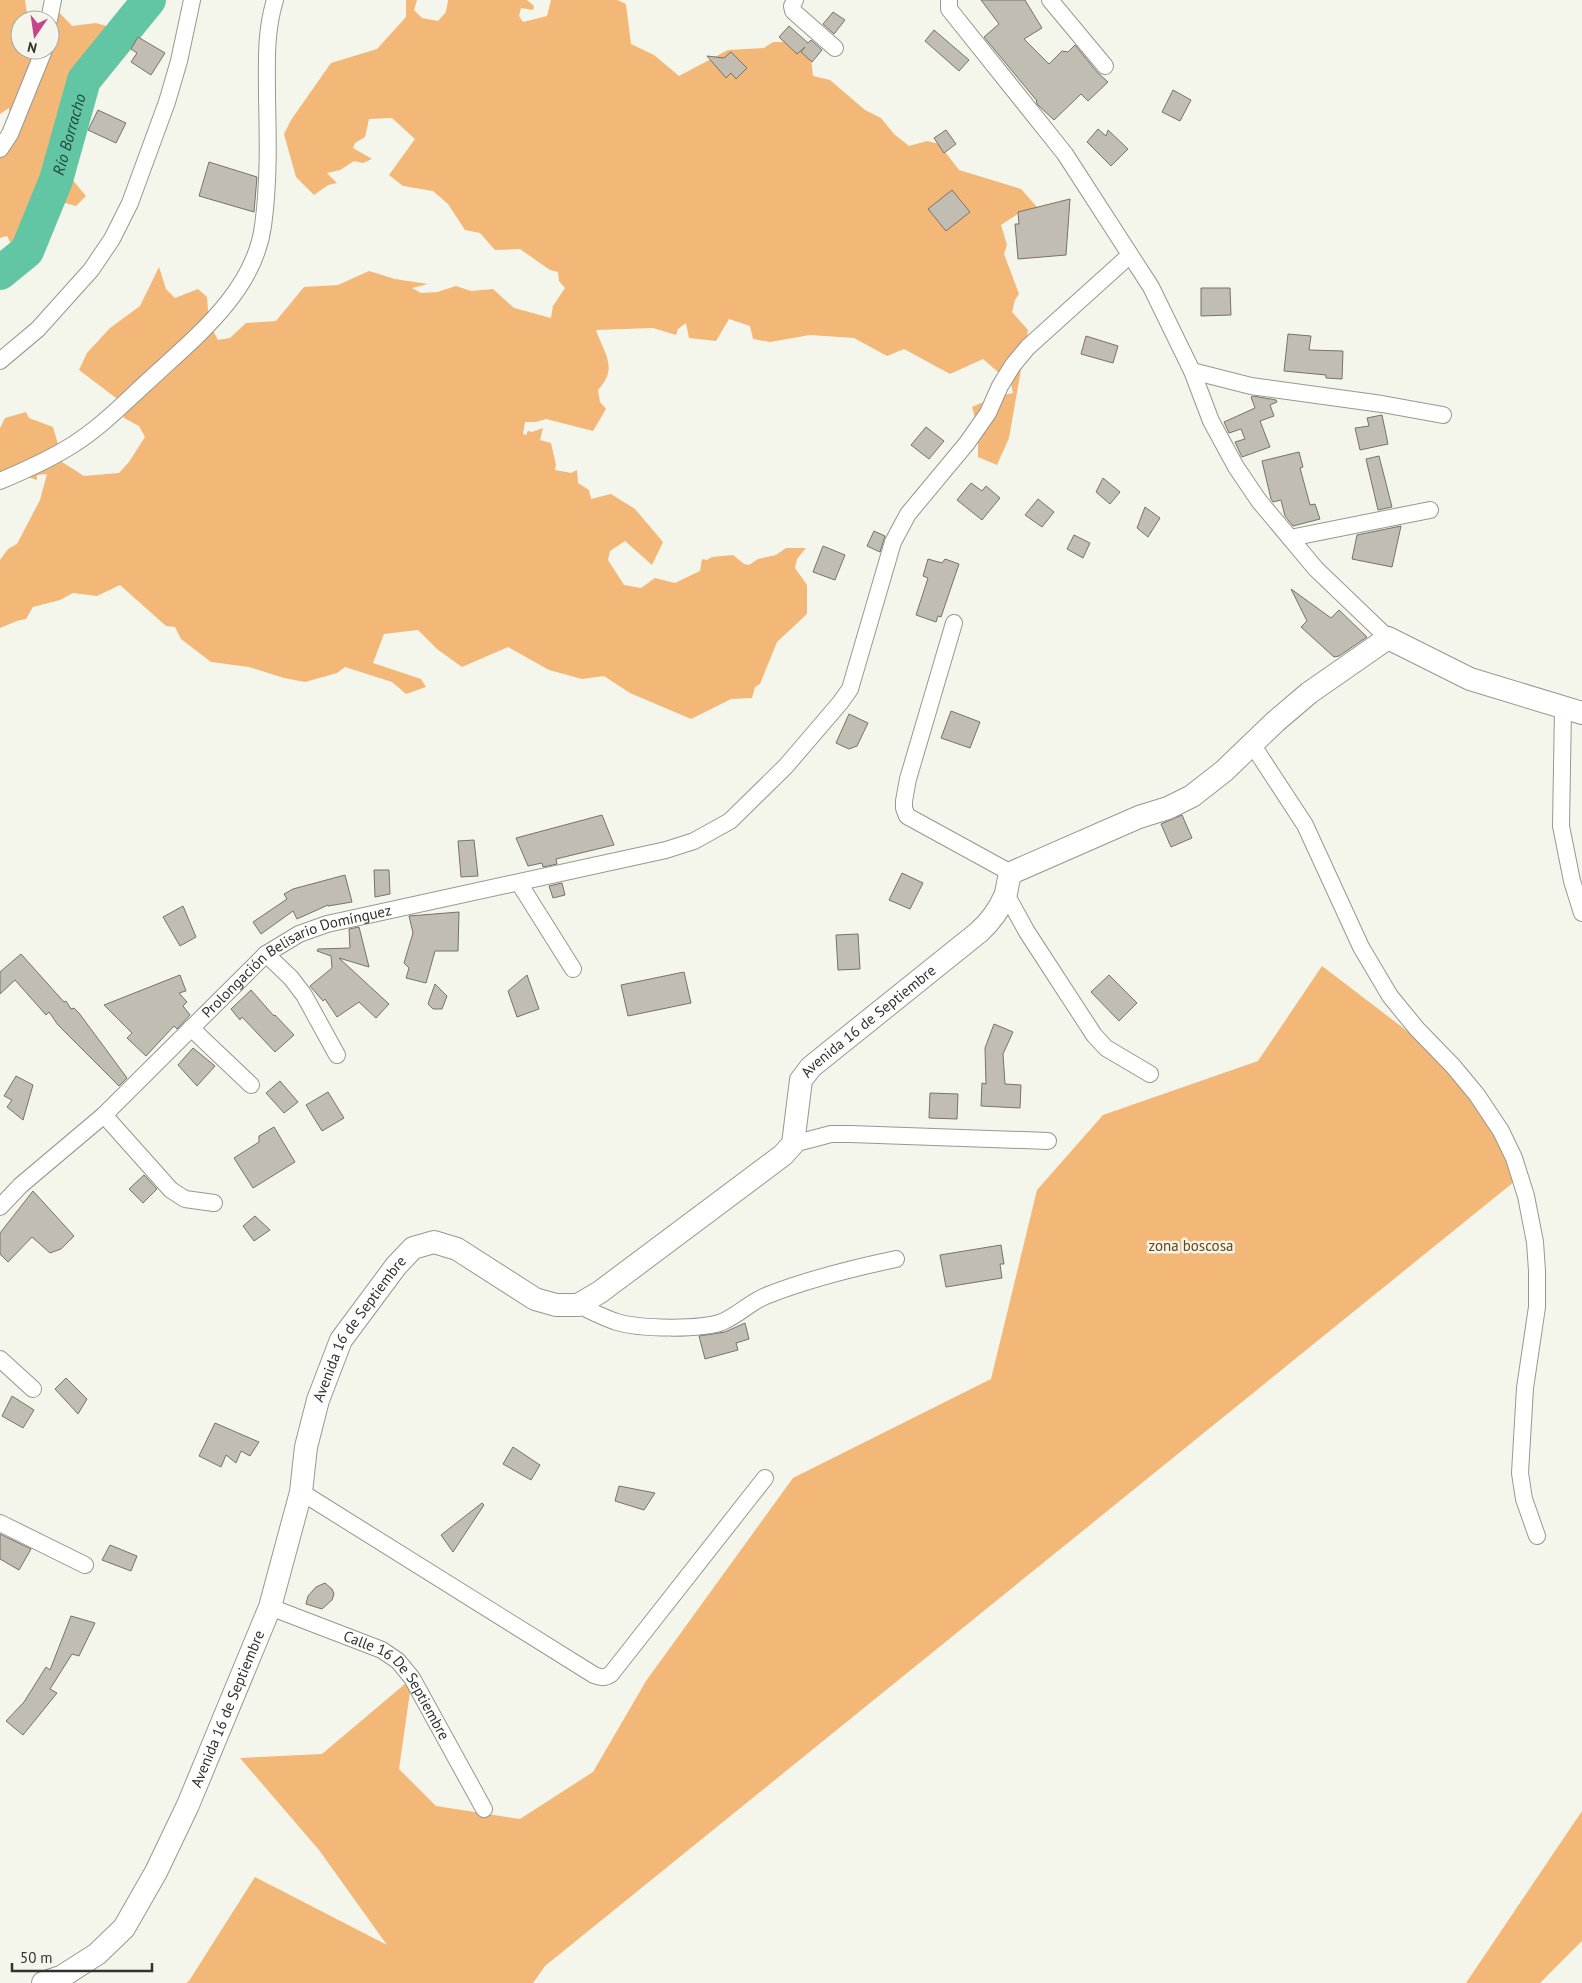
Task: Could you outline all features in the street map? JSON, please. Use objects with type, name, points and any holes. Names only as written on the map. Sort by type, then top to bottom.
[{"type":"street","points":[[0,361],[38,329],[91,270],[112,239],[130,203],[167,102],[179,61],[192,0]]},
{"type":"street","points":[[0,481],[39,465],[68,448],[108,418],[199,334],[228,303],[253,262],[263,227],[268,156],[267,43],[270,18],[275,0]]},
{"type":"street","points":[[794,0],[793,11],[835,48]]},
{"type":"street","points":[[949,0],[949,9],[1065,154],[1151,288],[1192,371],[1211,421],[1236,467],[1259,502],[1316,569],[1388,638],[1470,679],[1573,711],[1561,826],[1572,881],[1582,913]]},
{"type":"street","points":[[1050,0],[1105,66]]},
{"type":"street","points":[[0,149],[10,134],[40,60]]},
{"type":"street","name":"Prolongación Belisario Domínguez","points":[[0,1207],[21,1185],[104,1115],[266,954],[299,934],[327,924],[666,850],[694,841],[730,821],[786,766],[850,689],[893,542],[908,514],[978,428],[1013,365],[1028,347],[1130,255]]},
{"type":"street","points":[[1192,371],[1251,386],[1382,404],[1443,415]]},
{"type":"street","points":[[1290,538],[1430,510]]},
{"type":"street","points":[[954,623],[908,779],[904,808],[907,816],[1011,873],[1139,817],[1168,808],[1192,796],[1224,771],[1275,722],[1309,693],[1388,638]]},
{"type":"street","points":[[1252,744],[1305,826],[1361,946],[1390,996],[1417,1029],[1453,1066],[1477,1095],[1501,1131],[1514,1158],[1530,1214],[1535,1242],[1537,1271],[1537,1307],[1525,1388],[1520,1473],[1524,1500],[1537,1536]]},
{"type":"street","name":"Avenida 16 de Septiembre","points":[[793,1144],[797,1125],[798,1095],[801,1080],[811,1067],[979,932],[997,912],[1006,894],[1011,873]]},
{"type":"street","points":[[519,883],[573,969]]},
{"type":"street","points":[[1006,894],[1027,932],[1094,1035],[1106,1048],[1150,1074]]},
{"type":"street","points":[[266,954],[291,978],[304,995],[337,1055]]},
{"type":"street","points":[[191,1028],[251,1085]]},
{"type":"street","points":[[104,1115],[171,1190],[185,1199],[214,1203]]},
{"type":"street","points":[[578,1305],[600,1292],[783,1155],[793,1144],[831,1134],[1048,1142]]},
{"type":"street","name":"Avenida 16 de Septiembre","points":[[43,1983],[61,1977],[97,1954],[124,1928],[156,1872],[188,1805],[270,1607],[301,1492],[306,1447],[318,1400],[341,1340],[396,1266],[413,1248],[434,1242],[458,1248],[535,1299],[556,1305],[578,1305]]},
{"type":"street","points":[[578,1305],[617,1322],[640,1326],[703,1327],[727,1319],[765,1296],[783,1289],[896,1259]]},
{"type":"street","points":[[0,1359],[33,1389]]},
{"type":"street","points":[[301,1492],[600,1678],[611,1674],[765,1478]]},
{"type":"street","points":[[0,1523],[85,1565]]},
{"type":"street","name":"Calle 16 De Septiembre","points":[[270,1607],[374,1646],[398,1662],[412,1678],[484,1809]]},
{"type":"green space","points":[[0,0],[25,0],[27,10],[10,10],[10,60],[60,60],[60,13],[72,26],[96,23],[117,29],[94,71],[97,92],[55,140],[59,170],[71,178],[86,196],[76,206],[47,198],[38,211],[39,244],[37,253],[17,256],[7,236],[0,238],[0,152],[11,135],[9,108],[0,114]]},
{"type":"green space","points":[[406,0],[417,0],[414,10],[422,18],[438,21],[446,12],[448,0],[527,0],[534,6],[533,10],[521,8],[519,16],[523,22],[547,16],[551,0],[617,0],[626,4],[631,44],[654,55],[679,76],[728,50],[764,48],[773,42],[791,42],[811,58],[813,76],[830,80],[865,110],[881,118],[894,134],[909,146],[927,141],[939,144],[959,170],[1021,189],[1037,207],[1022,211],[1001,225],[1007,245],[1004,254],[1019,294],[1015,300],[1012,312],[1028,330],[1009,438],[997,465],[978,457],[978,428],[972,407],[995,397],[1013,393],[1009,375],[999,373],[983,359],[950,374],[904,349],[887,356],[854,338],[810,335],[770,342],[753,339],[750,326],[729,319],[716,341],[689,338],[686,323],[678,329],[676,335],[653,328],[596,330],[606,353],[609,367],[608,374],[598,390],[600,402],[606,409],[593,431],[546,419],[536,422],[525,422],[523,434],[526,435],[528,431],[532,432],[543,428],[540,440],[551,443],[556,465],[555,470],[571,473],[577,470],[578,483],[589,490],[591,499],[611,494],[635,509],[663,542],[652,565],[625,541],[610,551],[608,560],[624,585],[641,588],[655,578],[675,583],[700,571],[702,559],[707,560],[712,557],[733,555],[744,564],[749,565],[758,559],[776,555],[786,548],[806,548],[797,559],[795,568],[807,585],[807,614],[777,642],[760,684],[755,687],[752,698],[731,699],[691,719],[630,693],[604,676],[582,679],[549,670],[508,647],[462,667],[437,649],[418,630],[384,634],[373,663],[421,679],[426,687],[406,694],[392,682],[345,667],[337,673],[305,682],[284,678],[249,667],[211,662],[181,639],[175,627],[166,626],[120,585],[97,596],[73,593],[60,600],[33,607],[26,619],[0,628],[0,560],[8,549],[17,544],[40,500],[47,474],[37,475],[37,480],[21,475],[0,480],[0,428],[5,418],[26,412],[29,418],[53,427],[60,451],[64,456],[62,462],[84,476],[119,473],[129,462],[145,437],[139,426],[124,418],[120,401],[79,370],[87,353],[110,328],[140,306],[159,267],[166,289],[175,298],[198,289],[207,297],[209,323],[218,340],[230,338],[246,323],[276,321],[304,287],[338,285],[369,271],[395,279],[428,284],[412,288],[421,293],[437,292],[456,286],[471,291],[493,289],[514,308],[551,318],[553,306],[565,288],[559,281],[558,272],[550,270],[520,249],[495,250],[480,233],[465,230],[448,204],[433,191],[403,186],[389,175],[415,139],[392,118],[369,119],[365,137],[355,143],[353,148],[372,159],[363,163],[354,161],[340,170],[327,173],[337,183],[328,185],[314,195],[296,177],[284,134],[291,120],[331,63],[377,49],[406,17]]},
{"type":"green space","name":"zona boscosa","points":[[1322,966],[1453,1066],[1520,1177],[545,1966],[533,1983],[186,1983],[255,1877],[387,1945],[319,1850],[240,1758],[322,1754],[412,1678],[399,1769],[436,1806],[520,1819],[593,1772],[646,1681],[793,1478],[991,1379],[1037,1190],[1103,1115],[1258,1061]]},
{"type":"green space","points":[[1582,1811],[1582,1941],[1540,1983],[1466,1983]]},
{"type":"building","points":[[981,0],[1025,0],[1042,28],[1024,39],[1049,64],[1062,51],[1068,52],[1075,45],[1097,72],[1108,82],[1088,101],[1081,94],[1054,120],[1038,105],[1037,101],[984,37],[999,24]]},
{"type":"building","points":[[833,12],[845,20],[834,34],[823,24]]},
{"type":"building","points":[[789,26],[808,43],[811,40],[822,50],[812,62],[801,52],[805,47],[797,54],[779,37]]},
{"type":"building","points":[[934,30],[969,60],[959,71],[925,41]]},
{"type":"building","points":[[138,37],[165,53],[151,75],[131,62],[137,53],[131,49]]},
{"type":"building","points":[[731,52],[747,68],[736,79],[731,73],[726,78],[707,56],[724,58]]},
{"type":"building","points":[[1173,90],[1191,100],[1180,121],[1162,112]]},
{"type":"building","points":[[98,110],[126,123],[116,143],[88,130]]},
{"type":"building","points":[[1098,129],[1106,136],[1108,130],[1128,149],[1111,166],[1087,142]]},
{"type":"building","points":[[946,130],[956,144],[944,153],[934,138]]},
{"type":"building","points":[[209,162],[257,177],[254,212],[199,196]]},
{"type":"building","points":[[952,190],[970,212],[946,231],[928,209]]},
{"type":"building","points":[[1070,199],[1066,255],[1018,259],[1015,224],[1019,224],[1018,212]]},
{"type":"building","points":[[1201,288],[1230,288],[1231,315],[1201,316]]},
{"type":"building","points":[[1288,334],[1311,336],[1309,350],[1343,351],[1342,379],[1326,378],[1326,375],[1284,371]]},
{"type":"building","points":[[1086,336],[1118,346],[1113,363],[1081,354]]},
{"type":"building","points":[[1251,397],[1276,400],[1277,402],[1270,405],[1274,416],[1260,421],[1270,447],[1242,457],[1235,442],[1245,439],[1241,429],[1229,433],[1224,422],[1255,408]]},
{"type":"building","points":[[1382,415],[1388,444],[1360,450],[1355,428],[1369,426],[1367,418]]},
{"type":"building","points":[[926,427],[944,441],[929,459],[911,445]]},
{"type":"building","points":[[1299,452],[1303,467],[1300,468],[1310,505],[1315,504],[1320,519],[1293,526],[1285,516],[1281,500],[1273,502],[1271,499],[1262,461]]},
{"type":"building","points":[[1379,456],[1392,507],[1378,510],[1366,459]]},
{"type":"building","points":[[1103,478],[1120,492],[1110,504],[1096,492]]},
{"type":"building","points":[[971,483],[982,491],[986,486],[1000,498],[982,520],[957,500]]},
{"type":"building","points":[[1038,499],[1054,512],[1042,527],[1025,515]]},
{"type":"building","points":[[1145,507],[1160,518],[1148,537],[1137,528]]},
{"type":"building","points":[[1401,526],[1392,567],[1352,559],[1357,535]]},
{"type":"building","points":[[874,531],[885,536],[880,552],[867,546]]},
{"type":"building","points":[[1074,535],[1090,543],[1083,558],[1067,549]]},
{"type":"building","points":[[823,546],[845,555],[835,580],[813,572]]},
{"type":"building","points":[[928,559],[942,563],[945,559],[959,564],[941,617],[938,616],[936,622],[916,615],[928,578],[923,576]]},
{"type":"building","points":[[1291,589],[1331,618],[1339,610],[1367,637],[1339,656],[1334,657],[1301,627],[1307,621]]},
{"type":"building","points":[[951,711],[980,722],[970,748],[941,738]]},
{"type":"building","points":[[849,714],[868,723],[857,746],[849,749],[836,743]]},
{"type":"building","points":[[602,815],[614,845],[556,859],[557,864],[543,867],[542,863],[528,866],[516,838]]},
{"type":"building","points":[[1182,815],[1192,838],[1171,847],[1161,824]]},
{"type":"building","points":[[474,840],[478,876],[461,877],[458,841]]},
{"type":"building","points":[[374,870],[389,870],[390,894],[375,897]]},
{"type":"building","points":[[902,873],[923,883],[910,909],[889,900]]},
{"type":"building","points":[[345,875],[352,902],[328,905],[297,919],[293,911],[261,934],[253,922],[287,899],[284,894],[293,889]]},
{"type":"building","points":[[562,883],[565,895],[553,898],[549,886]]},
{"type":"building","points":[[183,906],[196,937],[180,946],[163,917]]},
{"type":"building","points":[[459,912],[458,951],[435,951],[426,983],[406,978],[409,968],[404,963],[413,933],[409,916]]},
{"type":"building","points":[[359,927],[369,967],[339,958],[389,1004],[376,1018],[359,1002],[337,1017],[325,999],[323,1001],[310,986],[332,968],[331,956],[317,951],[318,949],[350,948],[349,929]]},
{"type":"building","points":[[858,934],[860,969],[838,970],[836,935]]},
{"type":"building","points":[[21,954],[64,1002],[66,1001],[71,1009],[74,1008],[79,1013],[127,1078],[119,1086],[58,1025],[49,1012],[46,1015],[15,980],[0,994],[0,972]]},
{"type":"building","points":[[684,972],[691,1003],[628,1016],[621,985]]},
{"type":"building","points":[[180,975],[186,991],[179,993],[187,1002],[183,1006],[190,1015],[177,1029],[174,1026],[146,1056],[127,1038],[132,1033],[104,1005]]},
{"type":"building","points":[[527,975],[539,1009],[517,1017],[508,991]]},
{"type":"building","points":[[1109,975],[1137,1003],[1119,1021],[1091,992]]},
{"type":"building","points":[[435,984],[447,996],[442,1009],[433,1009],[428,1004]]},
{"type":"building","points":[[251,990],[294,1035],[275,1052],[242,1017],[240,1020],[231,1009]]},
{"type":"building","points":[[994,1024],[1013,1032],[1003,1054],[1005,1084],[1021,1085],[1020,1108],[981,1106],[982,1083],[986,1084],[985,1048]]},
{"type":"building","points":[[193,1048],[215,1066],[197,1086],[178,1065]]},
{"type":"building","points":[[16,1076],[33,1085],[23,1120],[7,1107],[12,1100],[4,1096]]},
{"type":"building","points":[[280,1081],[298,1102],[284,1113],[266,1093]]},
{"type":"building","points":[[328,1092],[344,1118],[322,1131],[306,1105]]},
{"type":"building","points":[[930,1093],[958,1094],[957,1119],[929,1118]]},
{"type":"building","points":[[274,1127],[295,1162],[253,1188],[234,1158],[259,1142],[259,1136]]},
{"type":"building","points":[[144,1175],[157,1189],[143,1203],[129,1189]]},
{"type":"building","points":[[33,1191],[74,1236],[61,1249],[50,1253],[32,1237],[8,1262],[0,1254],[0,1233]]},
{"type":"building","points":[[255,1216],[270,1230],[254,1241],[243,1226]]},
{"type":"building","points":[[1001,1245],[1004,1264],[1000,1264],[1002,1278],[946,1287],[940,1255]]},
{"type":"building","points":[[745,1323],[749,1339],[736,1343],[738,1350],[705,1359],[699,1336],[725,1332]]},
{"type":"building","points":[[66,1378],[87,1399],[78,1414],[55,1389]]},
{"type":"building","points":[[12,1396],[34,1410],[23,1428],[2,1416]]},
{"type":"building","points":[[215,1423],[259,1442],[250,1456],[241,1451],[236,1463],[226,1455],[221,1467],[199,1456]]},
{"type":"building","points":[[513,1447],[540,1465],[531,1480],[503,1464]]},
{"type":"building","points":[[619,1486],[655,1493],[644,1510],[615,1501]]},
{"type":"building","points":[[482,1503],[484,1505],[453,1552],[441,1535]]},
{"type":"building","points":[[0,1534],[31,1549],[19,1570],[0,1559]]},
{"type":"building","points":[[110,1545],[137,1556],[131,1571],[102,1560]]},
{"type":"building","points":[[325,1583],[332,1589],[334,1594],[332,1600],[322,1609],[306,1604],[308,1596],[316,1587]]},
{"type":"building","points":[[71,1616],[95,1623],[79,1656],[72,1654],[50,1689],[57,1693],[23,1735],[6,1721],[24,1702],[46,1667],[50,1670]]},
{"type":"waterway","name":"Río Borracho","points":[[0,273],[27,251],[56,180],[84,80],[149,0]]}]
